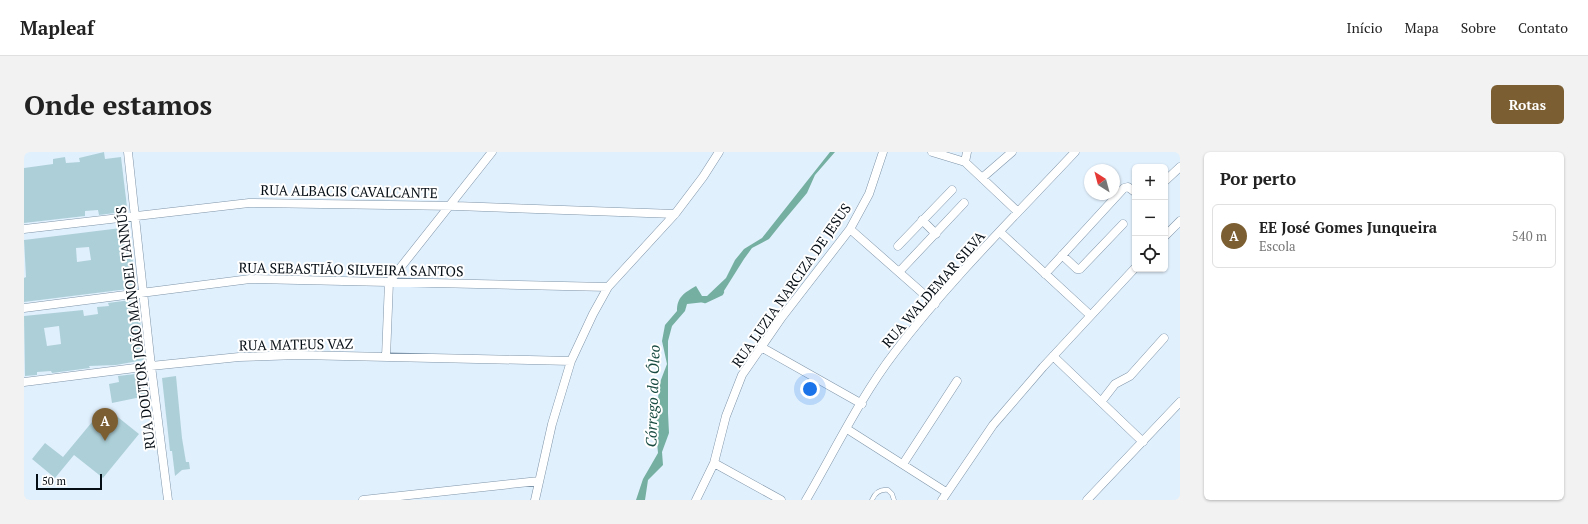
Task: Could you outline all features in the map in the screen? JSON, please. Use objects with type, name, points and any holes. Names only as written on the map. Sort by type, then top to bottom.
[{"type":"street","name":"RUA DOUTOR JOÃO MANOEL TANNÚS","points":[[128,152],[151,366],[168,500]]},
{"type":"street","points":[[386,357],[389,282],[492,152]]},
{"type":"street","points":[[535,500],[552,424],[571,360],[608,287],[675,214],[703,177],[719,152]]},
{"type":"street","name":"RUA LUZIA NARCIZA DE JESUS","points":[[696,500],[714,463],[726,416],[742,375],[782,317],[850,229],[869,194],[883,152]]},
{"type":"street","points":[[932,152],[966,162],[1018,212]]},
{"type":"street","points":[[966,162],[967,152]]},
{"type":"street","points":[[982,178],[1012,152]]},
{"type":"street","name":"RUA WALDEMAR SILVA","points":[[806,500],[847,429],[894,353],[935,304],[1018,212],[1075,152]]},
{"type":"street","points":[[1168,178],[1180,167]]},
{"type":"street","points":[[1045,274],[1124,188],[1128,187],[1132,190]]},
{"type":"street","points":[[898,246],[952,190]]},
{"type":"street","name":"RUA ALBACIS CAVALCANTE","points":[[24,229],[249,203],[449,206],[675,214]]},
{"type":"street","points":[[899,272],[964,203]]},
{"type":"street","points":[[922,220],[936,234]]},
{"type":"street","points":[[1168,233],[1180,220]]},
{"type":"street","points":[[1062,255],[1077,269],[1080,269],[1123,224]]},
{"type":"street","points":[[850,229],[935,304]]},
{"type":"street","points":[[1000,232],[1090,315]]},
{"type":"street","points":[[942,500],[993,425],[1090,315],[1132,271]]},
{"type":"street","name":"RUA SEBASTIÃO SILVEIRA SANTOS","points":[[24,308],[144,294],[250,279],[608,287]]},
{"type":"street","points":[[1101,402],[1115,384],[1130,376],[1164,338]]},
{"type":"street","points":[[761,347],[862,404]]},
{"type":"street","name":"RUA MATEUS VAZ","points":[[24,382],[238,357],[299,355],[571,360]]},
{"type":"street","points":[[1053,356],[1143,442]]},
{"type":"street","points":[[903,464],[956,381]]},
{"type":"street","points":[[1087,500],[1180,402]]},
{"type":"street","points":[[847,429],[946,492]]},
{"type":"street","points":[[714,463],[781,500]]},
{"type":"street","points":[[369,500],[539,481]]},
{"type":"lane","points":[[872,500],[874,496],[883,489],[888,490],[892,494],[894,500]]},
{"type":"shaded area","points":[[830,152],[835,152],[815,175],[807,193],[769,239],[752,248],[722,294],[705,302],[687,304],[685,311],[672,326],[668,341],[669,433],[662,452],[663,465],[648,480],[645,500],[636,500],[643,479],[658,453],[656,431],[659,385],[667,364],[662,341],[665,325],[677,311],[678,302],[685,293],[696,286],[702,296],[707,296],[726,278],[735,260],[744,249],[762,238]]},
{"type":"building","points":[[104,152],[105,159],[121,157],[127,207],[122,208],[123,212],[99,215],[98,210],[85,211],[85,216],[24,223],[24,168],[53,164],[53,159],[65,157],[66,163],[80,162],[79,158]]},
{"type":"building","points":[[129,227],[136,288],[24,302],[24,278],[26,277],[24,240]],"holes":[[[89,247],[91,260],[77,262],[76,248]]]},
{"type":"building","points":[[138,299],[144,360],[116,365],[89,366],[90,368],[52,373],[51,371],[37,372],[37,375],[25,376],[24,316],[83,310],[84,316],[98,314],[97,307],[109,306],[108,303]],"holes":[[[59,326],[61,344],[47,346],[44,328]]]},
{"type":"building","points":[[135,374],[135,379],[142,378],[146,396],[112,403],[109,384],[119,382],[118,376]]},
{"type":"building","points":[[176,376],[182,438],[186,462],[189,462],[190,469],[182,470],[175,476],[172,451],[170,451],[162,378]]},
{"type":"building","points":[[102,410],[116,421],[114,414],[139,434],[103,478],[74,455],[55,478],[32,459],[45,443],[63,457]]},
{"type":"waterway","name":"Córrego do Óleo","points":[[702,301],[705,302],[722,294],[723,292]]},
{"type":"place","name":"EE José Gomes Junqueira","points":[[105,441]]}]
